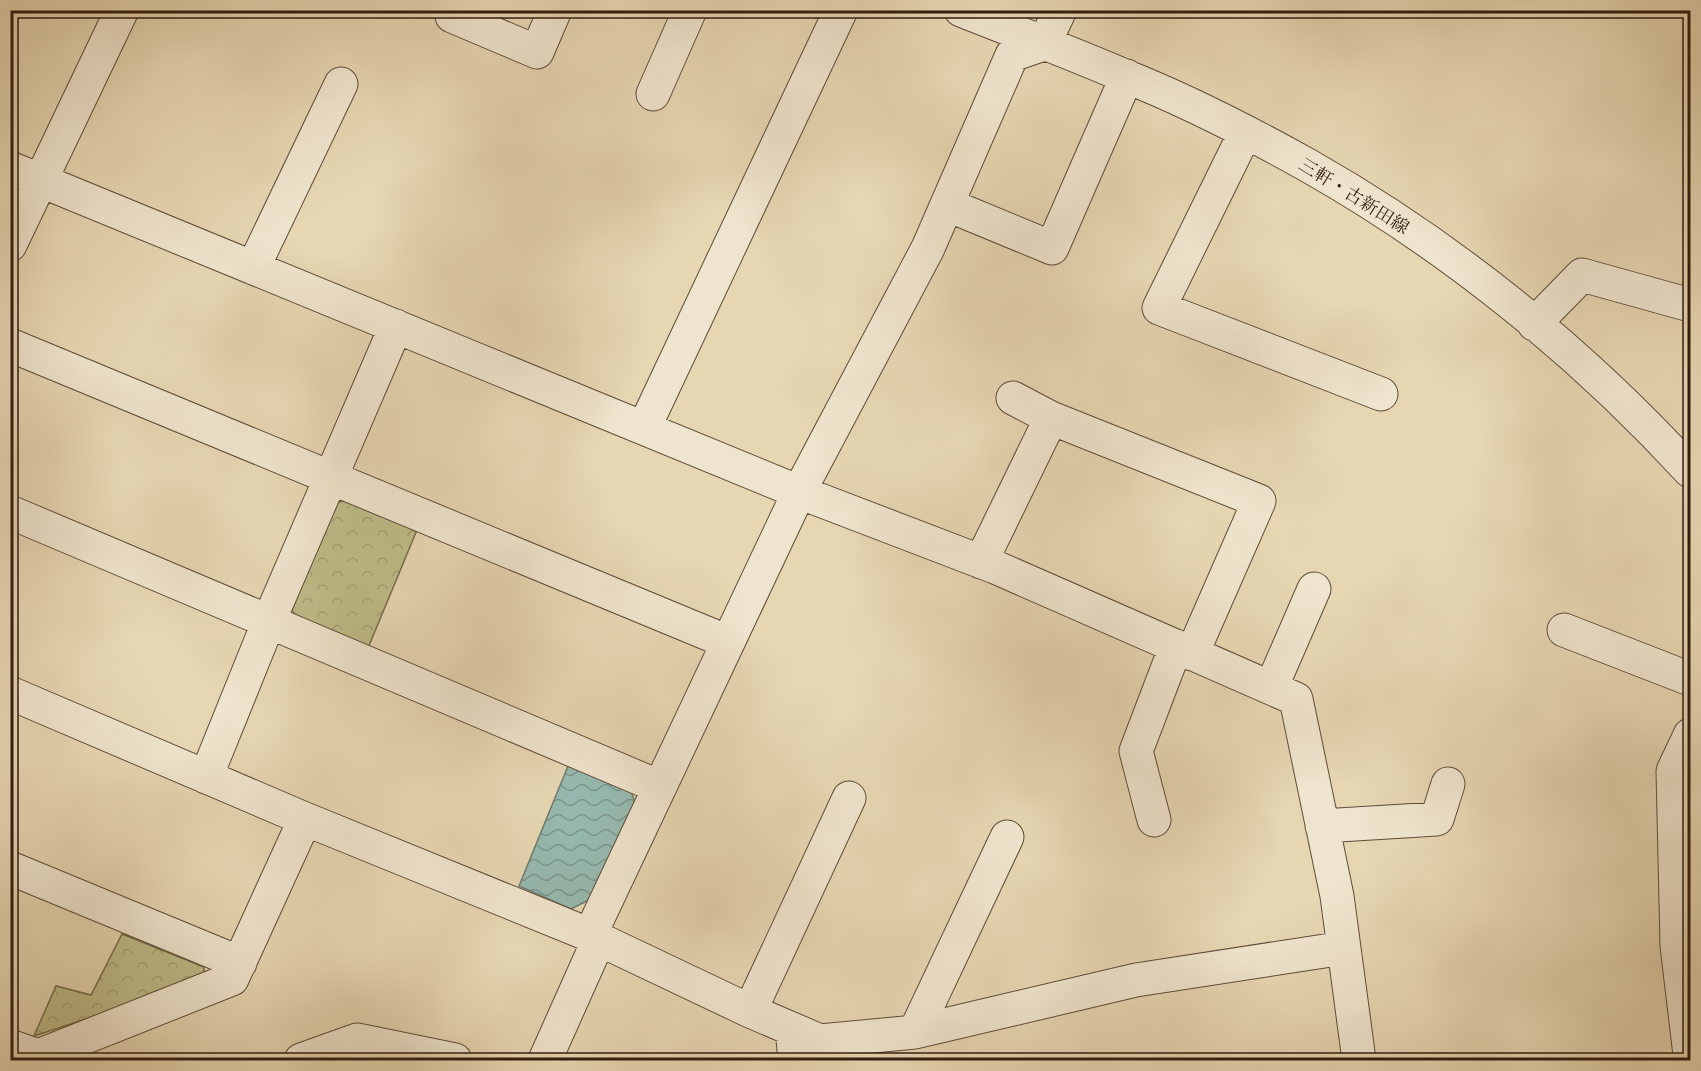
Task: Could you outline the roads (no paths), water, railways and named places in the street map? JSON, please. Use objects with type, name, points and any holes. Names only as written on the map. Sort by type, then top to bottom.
[{"type":"street","points":[[10,245],[122,10]]},
{"type":"street","points":[[455,10],[452,16],[537,52],[555,10]]},
{"type":"street","points":[[653,94],[690,10]]},
{"type":"street","points":[[644,428],[841,10]]},
{"type":"street","name":"三軒・古新田線","points":[[961,10],[1127,76],[1245,132],[1375,206],[1455,261],[1534,324],[1593,374],[1655,433],[1690,471]]},
{"type":"street","points":[[545,1060],[594,937],[660,787],[799,492],[928,248],[1012,55],[1044,44],[1060,10]]},
{"type":"street","points":[[948,205],[1052,248],[1127,76]]},
{"type":"street","points":[[253,268],[341,84]]},
{"type":"street","points":[[1245,132],[1159,308],[1381,394]]},
{"type":"street","points":[[10,168],[799,492],[981,562],[1296,699],[1337,896],[1359,1060]]},
{"type":"street","points":[[1534,324],[1582,275],[1690,305]]},
{"type":"street","points":[[206,777],[269,621],[396,327]]},
{"type":"street","points":[[10,345],[728,642]]},
{"type":"street","points":[[1013,398],[1051,418],[1259,501],[1136,751],[1154,820]]},
{"type":"street","points":[[981,562],[1051,418]]},
{"type":"street","points":[[10,512],[660,787]]},
{"type":"street","points":[[1271,688],[1314,589]]},
{"type":"street","points":[[1564,630],[1690,679]]},
{"type":"street","points":[[10,693],[305,819],[594,937],[750,1011],[793,1045],[915,1032],[1136,980],[1344,948]]},
{"type":"street","points":[[1690,735],[1673,771],[1677,946],[1690,1055]]},
{"type":"street","points":[[1322,826],[1437,819],[1448,784]]},
{"type":"street","points":[[750,1011],[849,798]]},
{"type":"street","points":[[10,1046],[38,1056],[232,979],[305,819]]},
{"type":"street","points":[[915,1032],[1007,837]]},
{"type":"street","points":[[10,868],[240,963]]},
{"type":"street","points":[[301,1060],[357,1040],[455,1060]]},
{"type":"water","points":[[568,766],[631,792],[636,804],[591,899],[571,909],[519,886]]}]
